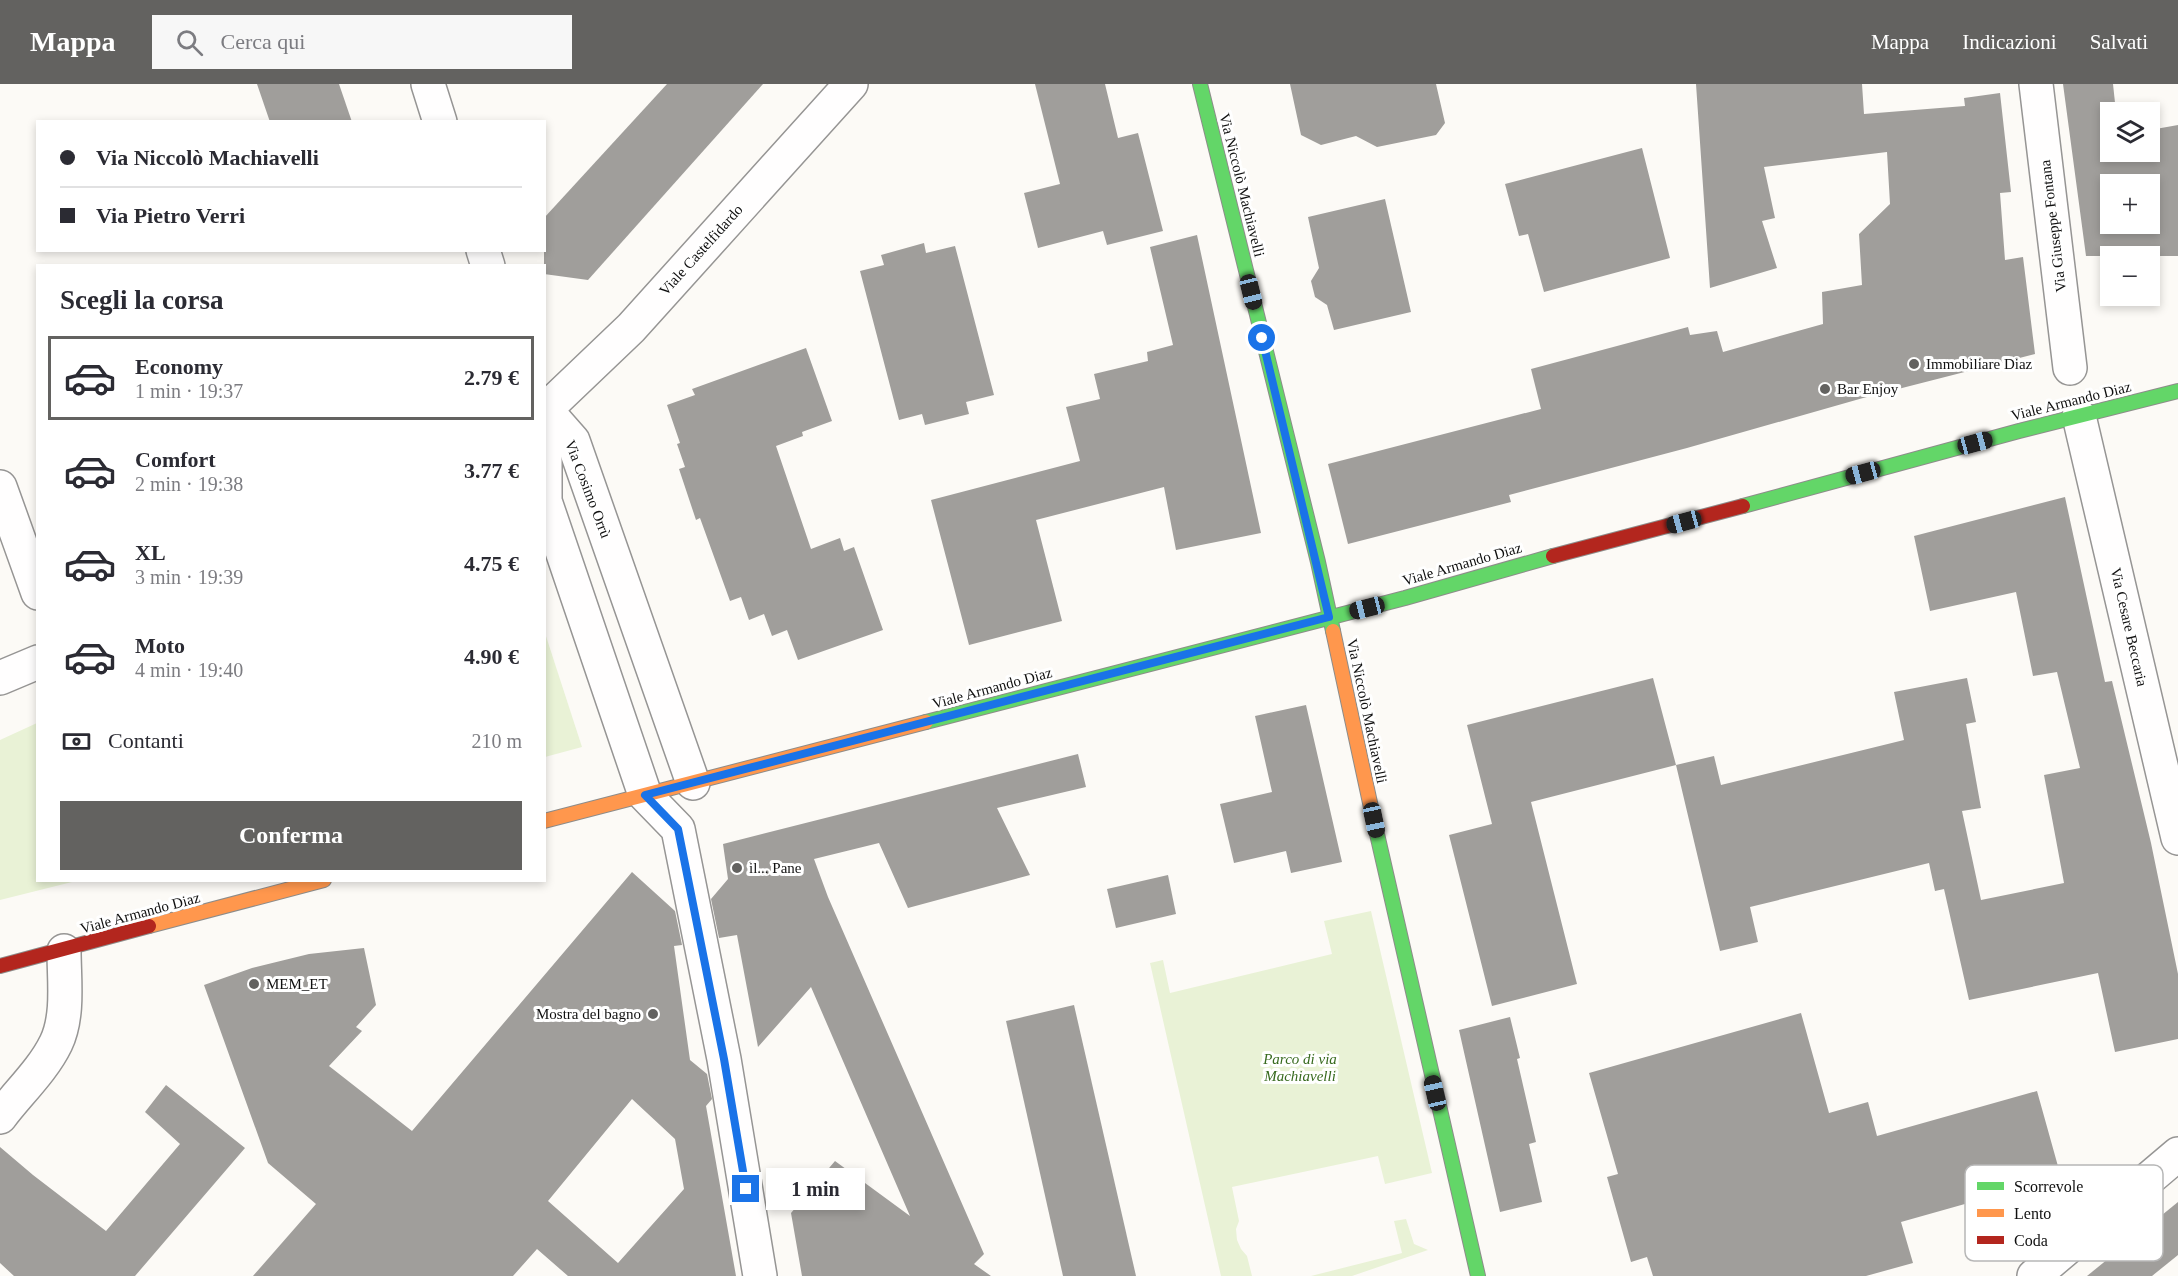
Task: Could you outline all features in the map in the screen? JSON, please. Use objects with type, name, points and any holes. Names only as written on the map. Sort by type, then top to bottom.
[{"type":"main road","name":"Via Niccolò Machiavelli","points":[[1200,84],[1316,553],[1391,897],[1478,1276]]},
{"type":"main road","name":"Viale Armando Diaz","points":[[546,820],[1405,598],[1559,554],[2178,391]]},
{"type":"main road","name":"Viale Armando Diaz","points":[[0,966],[64,951],[317,882]]},
{"type":"street","points":[[428,84],[439,120]]},
{"type":"street","name":"Viale Castelfidardo","points":[[546,409],[631,328],[851,84]]},
{"type":"street","name":"Via Giuseppe Fontana","points":[[2036,84],[2069,360]]},
{"type":"street","name":"Via Cosimo Orrù","points":[[546,411],[573,441],[693,783]]},
{"type":"street","name":"Via Cesare Beccaria","points":[[2079,416],[2178,838]]},
{"type":"street","points":[[0,487],[36,587]]},
{"type":"street","name":"Via Cosimo Orrù","points":[[546,504],[645,795]]},
{"type":"street","points":[[0,678],[36,663]]},
{"type":"street","points":[[645,795],[678,829],[724,1059],[760,1276]]},
{"type":"street","points":[[0,1117],[48,1056],[57,1041],[63,1008],[64,951]]},
{"type":"street","points":[[2163,1167],[2178,1154]]},
{"type":"street","points":[[2034,1276],[2052,1261]]},
{"type":"green space","points":[[546,636],[582,747],[546,757]]},
{"type":"green space","points":[[36,723],[36,882],[72,882],[0,900],[0,740]]},
{"type":"green space","name":"Parco di via Machiavelli","points":[[1371,911],[1432,1173],[1385,1184],[1378,1156],[1232,1187],[1239,1221],[1236,1229],[1237,1240],[1247,1256],[1252,1276],[1221,1276],[1150,963],[1163,960],[1170,993],[1332,954],[1324,921]]},
{"type":"green space","points":[[1406,1219],[1414,1244],[1428,1250],[1352,1276],[1311,1276],[1402,1253],[1394,1221]]},
{"type":"building","points":[[257,84],[339,84],[351,120],[269,120]]},
{"type":"building","points":[[667,84],[763,84],[588,280],[546,274],[544,252],[546,252],[546,216]]},
{"type":"building","points":[[1035,84],[1105,84],[1118,138],[1138,133],[1163,231],[1107,245],[1103,231],[1038,248],[1024,193],[1060,184]]},
{"type":"building","points":[[1290,84],[1436,84],[1445,123],[1436,135],[1377,147],[1356,136],[1321,145],[1301,135]]},
{"type":"building","points":[[1696,84],[1862,84],[1864,114],[1965,106],[1964,98],[2000,93],[2011,192],[2000,193],[2005,260],[2023,257],[2035,354],[1863,398],[1509,495],[1511,502],[1348,544],[1328,464],[1541,409],[1531,369],[1688,327],[1690,335],[1717,331],[1723,352],[1823,324],[1822,292],[1862,285],[1859,234],[1890,204],[1887,152],[1764,167],[1775,218],[1762,221],[1777,268],[1710,288]]},
{"type":"building","points":[[2063,84],[2113,84],[2115,102],[2100,102],[2100,162],[2160,162],[2160,128],[2178,125],[2178,256],[2160,256],[2160,246],[2100,246],[2100,256],[2086,256]]},
{"type":"building","points":[[1642,148],[1670,258],[1544,292],[1528,234],[1519,236],[1505,184]]},
{"type":"building","points":[[1385,199],[1411,312],[1334,330],[1327,305],[1315,297],[1311,281],[1319,268],[1308,217]]},
{"type":"building","points":[[1197,235],[1261,533],[1176,550],[1164,487],[1036,520],[1062,621],[969,645],[931,500],[1080,461],[1066,407],[1100,399],[1094,374],[1148,361],[1147,352],[1173,345],[1150,247]]},
{"type":"building","points":[[924,243],[926,253],[955,246],[994,395],[966,402],[969,414],[925,425],[922,414],[899,420],[860,271],[884,265],[881,255]]},
{"type":"building","points":[[806,348],[832,421],[802,432],[803,436],[776,446],[811,549],[840,538],[844,551],[854,547],[883,630],[798,660],[787,630],[772,636],[764,614],[749,620],[741,597],[730,601],[700,518],[696,520],[679,469],[685,467],[677,444],[680,443],[667,405],[695,395],[692,389]]},
{"type":"building","points":[[2065,497],[2105,682],[2112,681],[2151,843],[2178,974],[2178,1039],[2115,1052],[2098,973],[1969,1000],[1944,889],[1935,891],[1929,863],[1750,907],[1758,942],[1720,951],[1676,765],[1714,756],[1721,785],[1904,740],[1894,692],[1967,678],[1976,722],[1966,724],[1981,808],[1962,811],[1981,900],[2064,883],[2044,775],[2080,768],[2057,672],[2033,676],[2016,592],[1930,611],[1914,536]]},
{"type":"building","points":[[1653,678],[1676,765],[1531,802],[1577,984],[1492,1006],[1449,835],[1492,824],[1467,725]]},
{"type":"building","points":[[1306,705],[1342,862],[1291,873],[1286,851],[1234,863],[1220,804],[1272,792],[1255,716]]},
{"type":"building","points":[[1078,754],[1086,787],[997,808],[1030,875],[908,908],[879,843],[814,859],[828,897],[984,1254],[974,1264],[991,1276],[802,1276],[791,1213],[835,1161],[910,1216],[811,987],[758,1047],[737,935],[719,938],[711,899],[728,879],[723,844]]},
{"type":"building","points":[[632,872],[675,911],[682,945],[674,946],[690,1060],[707,1074],[712,1099],[706,1106],[736,1276],[568,1276],[537,1249],[513,1276],[253,1276],[316,1204],[268,1163],[204,985],[252,968],[309,954],[364,948],[376,1005],[356,1027],[362,1031],[329,1066],[412,1131]],"holes":[[[632,1099],[675,1139],[684,1189],[618,1263],[548,1201]]]},
{"type":"building","points":[[1168,875],[1176,914],[1116,928],[1107,889]]},
{"type":"building","points":[[1074,1005],[1136,1276],[1063,1276],[1006,1021]]},
{"type":"building","points":[[1801,1013],[1829,1113],[1868,1102],[1877,1136],[2037,1091],[2058,1165],[1965,1165],[1965,1204],[1901,1222],[1913,1263],[1866,1276],[1653,1276],[1647,1257],[1631,1262],[1607,1177],[1618,1174],[1589,1073]]},
{"type":"building","points":[[1510,1017],[1536,1142],[1529,1144],[1542,1202],[1500,1212],[1459,1030]]},
{"type":"building","points":[[166,1085],[245,1148],[135,1276],[14,1276],[0,1263],[0,1147],[106,1231],[180,1144],[145,1112]]},
{"type":"building","points":[[2178,1202],[2178,1255],[2152,1276],[2087,1276],[2105,1261],[2163,1261],[2163,1214]]},
{"type":"traffic: fast","points":[[1200,84],[1333,631]]},
{"type":"traffic: fast","points":[[1743,506],[2019,431],[2178,391]]},
{"type":"traffic: fast","points":[[926,722],[1405,598],[1553,556]]},
{"type":"traffic: fast","points":[[1372,812],[1478,1276]]},
{"type":"traffic: slow","points":[[1333,631],[1372,812]]},
{"type":"traffic: slow","points":[[546,820],[926,722]]},
{"type":"traffic: slow","points":[[149,926],[316,882]]},
{"type":"traffic: jam","points":[[1553,556],[1743,506]]},
{"type":"traffic: jam","points":[[0,966],[149,926]]},
{"type":"place","name":"Immobiliare Diaz","points":[[1914,364]]},
{"type":"place","name":"Bar Enjoy","points":[[1825,389]]},
{"type":"place","name":"il... Pane","points":[[737,868]]},
{"type":"place","name":"MEM_ET","points":[[254,984]]},
{"type":"place","name":"Mostra del bagno","points":[[653,1014]]},
{"type":"route","points":[[746,1189],[724,1059],[678,829],[645,795],[1329,617],[1262,338]]}]
